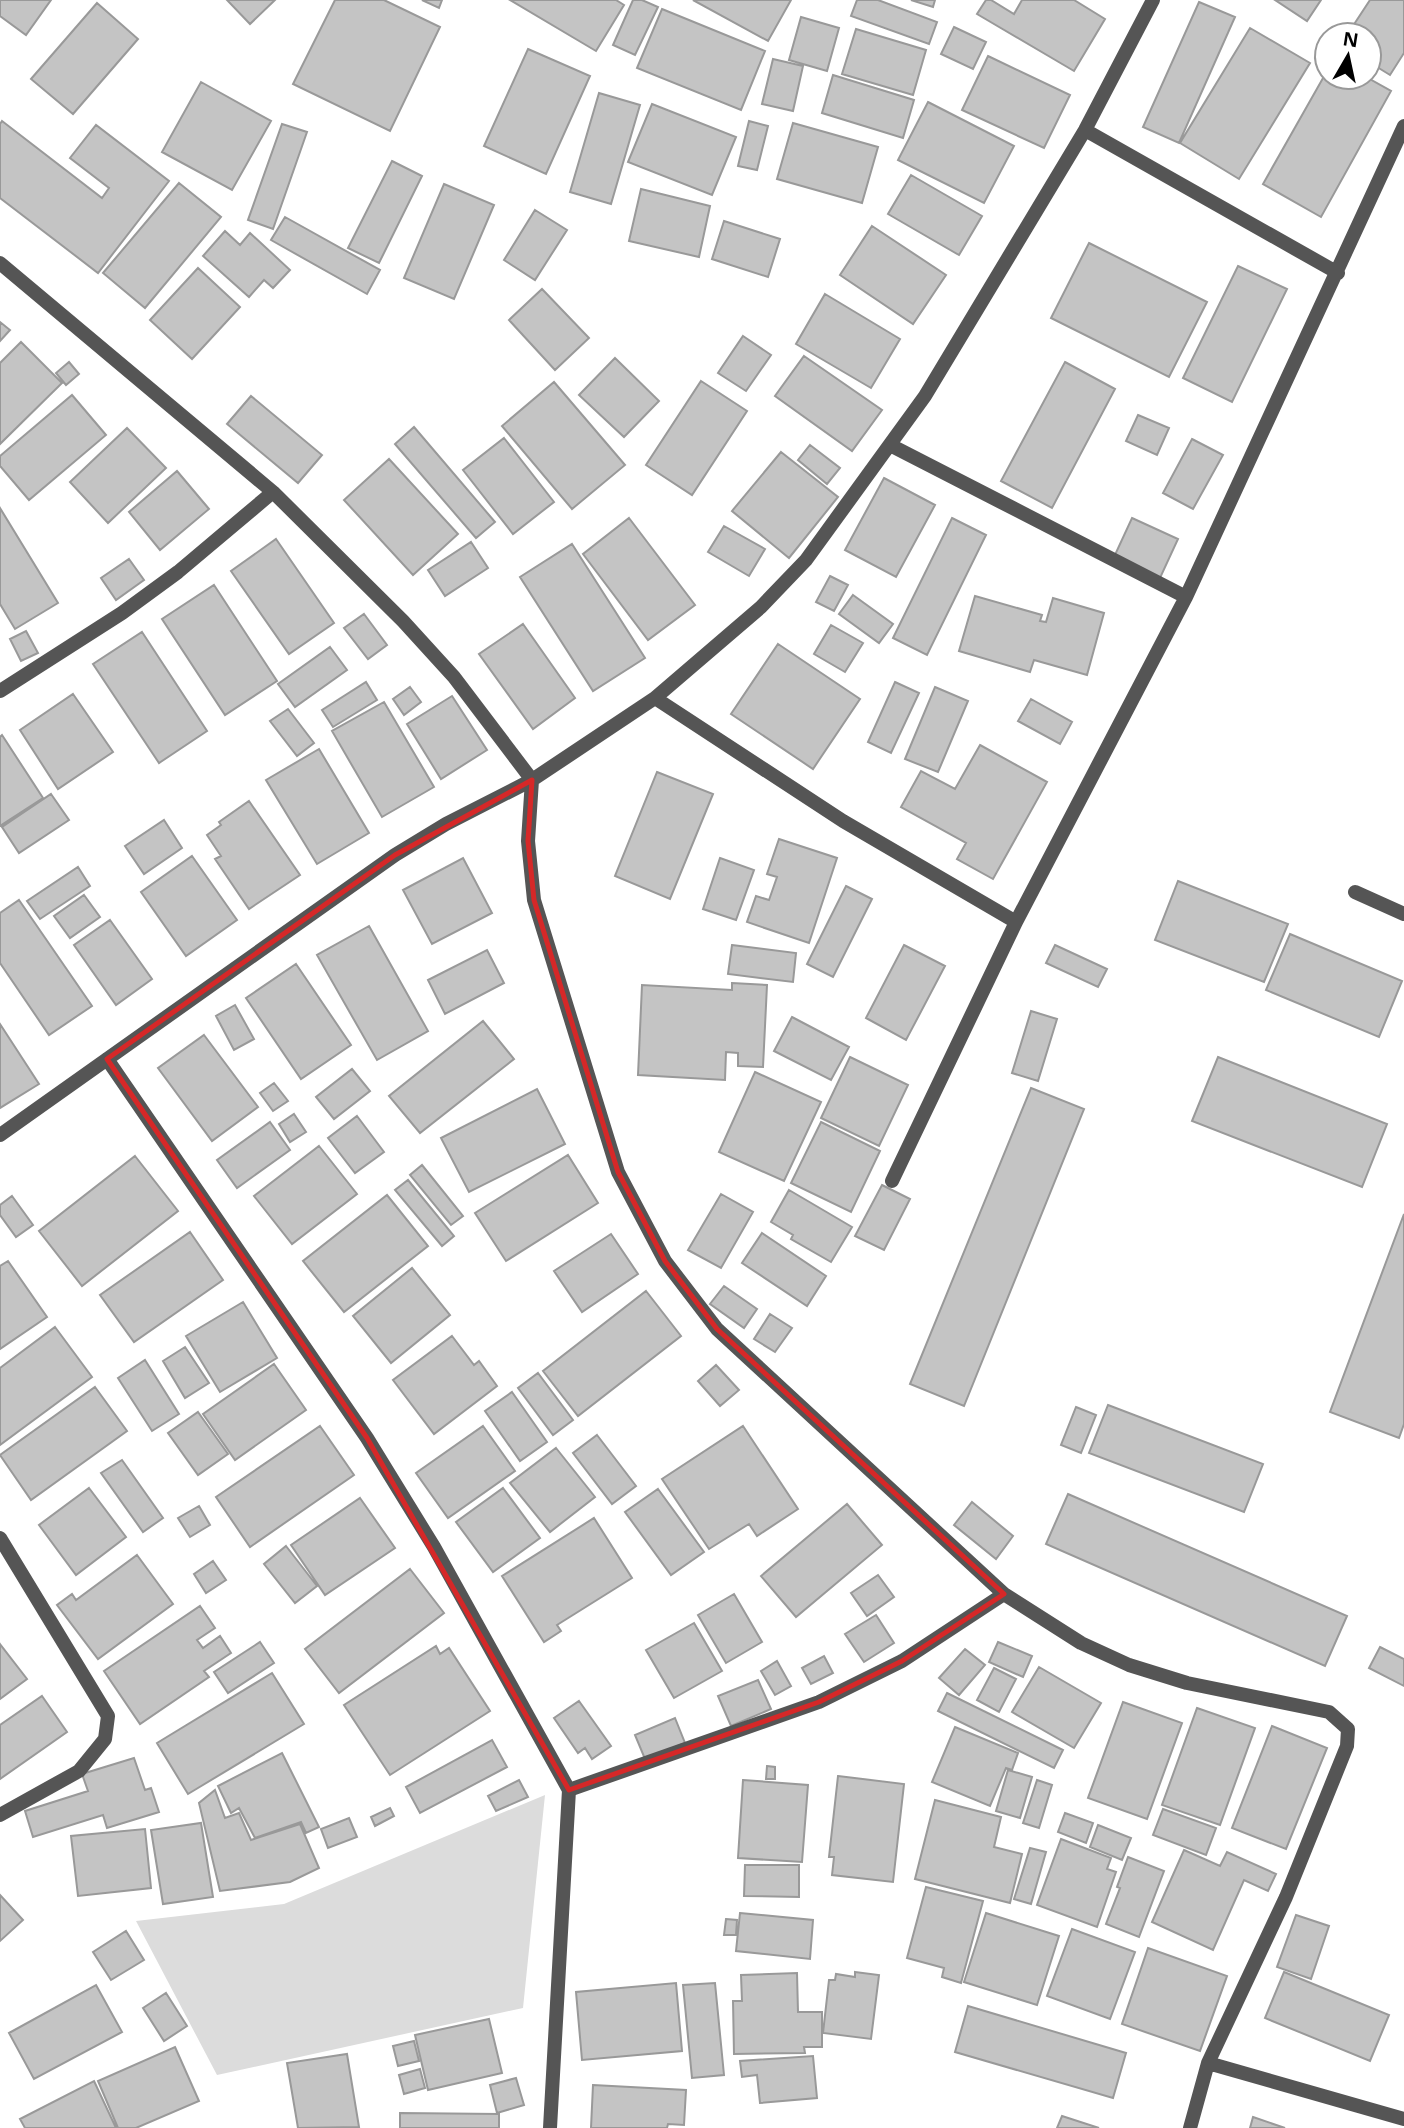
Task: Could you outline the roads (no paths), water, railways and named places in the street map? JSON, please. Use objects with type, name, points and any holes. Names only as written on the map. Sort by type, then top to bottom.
[{"type":"street","points":[[0,1135],[395,855],[446,824],[532,780],[655,698],[761,607],[806,560],[925,396],[1085,130],[1153,0]]},
{"type":"street","points":[[891,1181],[1016,922],[1186,597],[1404,126]]},
{"type":"street","points":[[1085,130],[1338,273]]},
{"type":"street","points":[[0,263],[273,492],[403,621],[454,677],[532,780],[528,841],[534,900],[618,1172],[665,1261],[717,1329],[1003,1594],[1081,1643],[1129,1665],[1187,1683],[1329,1712],[1348,1729],[1347,1746],[1286,1896],[1208,2063],[1190,2128]]},
{"type":"street","points":[[890,445],[1186,597]]},
{"type":"street","points":[[0,691],[122,613],[178,572],[273,492]]},
{"type":"street","points":[[655,698],[843,821],[1016,922]]},
{"type":"street","points":[[1355,892],[1404,914]]},
{"type":"street","points":[[107,1059],[367,1437],[434,1547],[569,1790],[550,2128]]},
{"type":"street","points":[[0,1538],[108,1716],[105,1738],[79,1771],[0,1815]]},
{"type":"street","points":[[569,1790],[819,1702],[902,1661],[1003,1594]]},
{"type":"street","points":[[1208,2063],[1404,2119]]}]
